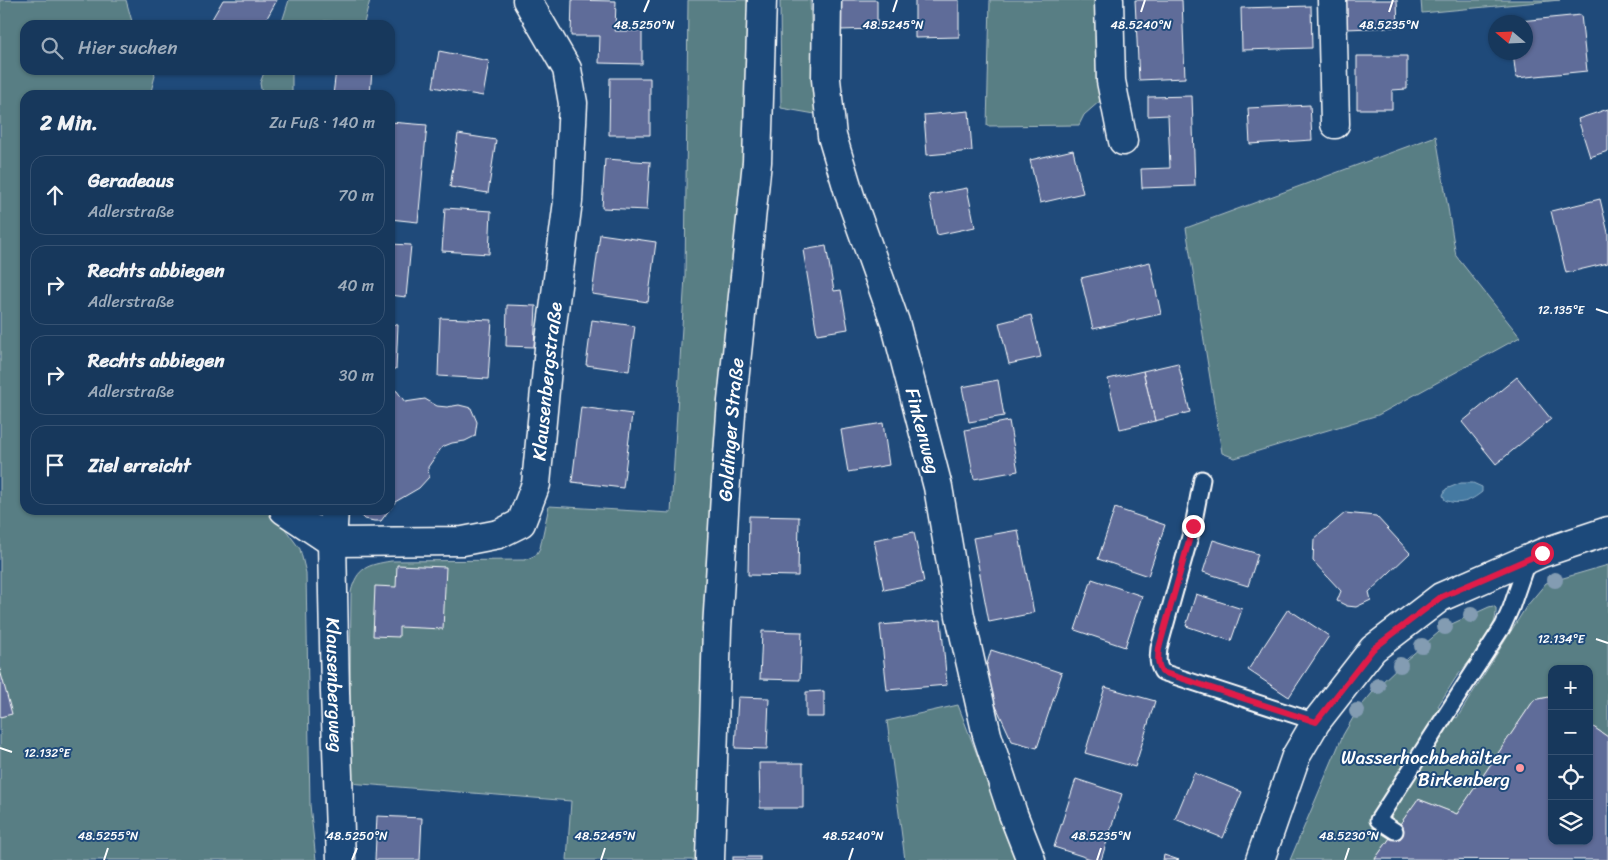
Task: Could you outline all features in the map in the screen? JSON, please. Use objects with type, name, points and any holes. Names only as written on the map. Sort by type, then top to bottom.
[{"type":"street","name":"Klausenbergstraße","points":[[332,542],[463,541],[499,534],[521,523],[536,484],[549,348],[568,201],[573,104],[567,69],[527,0]]},
{"type":"street","name":"Goldinger Straße","points":[[710,860],[717,629],[725,495],[732,401],[757,162],[762,0]]},
{"type":"street","name":"Finkenweg","points":[[826,0],[826,79],[832,136],[850,196],[895,322],[938,487],[960,616],[987,735],[1013,814],[1031,860]]},
{"type":"street","points":[[1109,0],[1111,80],[1122,141]]},
{"type":"street","points":[[1332,0],[1335,124]]},
{"type":"street","points":[[292,515],[332,542]]},
{"type":"street","name":"Klausenbergweg","points":[[334,515],[332,542],[341,860]]},
{"type":"street","points":[[1260,860],[1296,756],[1316,722],[1373,649],[1441,597],[1528,559],[1608,531]]},
{"type":"lane","points":[[1202,479],[1193,526],[1159,648],[1157,661],[1159,667],[1162,672],[1316,722]]},
{"type":"lane","points":[[1395,831],[1378,820],[1503,626],[1528,559]]},
{"type":"green space","points":[[0,0],[126,0],[132,20],[20,20],[20,75],[155,76],[151,90],[20,90],[20,515],[275,515],[300,549],[306,573],[310,805],[316,860],[0,860]]},
{"type":"green space","points":[[289,0],[370,0],[365,20],[283,20]]},
{"type":"green space","points":[[688,0],[749,0],[745,138],[722,396],[701,860],[567,860],[571,801],[349,783],[351,592],[360,572],[370,566],[383,562],[525,560],[536,555],[540,548],[549,506],[671,513],[685,276]]},
{"type":"green space","points":[[780,0],[810,0],[815,114],[781,108]]},
{"type":"green space","points":[[990,0],[1098,0],[1100,101],[1084,115],[1079,125],[987,126]]},
{"type":"green space","points":[[1421,0],[1560,0],[1422,13]]},
{"type":"green space","points":[[263,75],[292,75],[292,90],[261,90],[260,83]]},
{"type":"green space","points":[[1436,136],[1456,256],[1520,337],[1378,415],[1235,458],[1222,453],[1186,228]]},
{"type":"green space","points":[[1608,565],[1608,737],[1593,727],[1593,665],[1548,665],[1548,697],[1534,700],[1457,814],[1418,799],[1376,860],[1290,860],[1343,735],[1357,711],[1378,686],[1445,627],[1493,606],[1496,608],[1495,617],[1488,636],[1455,679],[1438,706],[1457,718],[1526,607],[1546,583]]},
{"type":"green space","points":[[958,705],[996,804],[1021,860],[905,860],[887,721]]},
{"type":"water","points":[[1461,483],[1473,483],[1482,487],[1482,492],[1465,502],[1455,503],[1445,500],[1443,495],[1446,489]]},
{"type":"building","points":[[223,0],[277,0],[266,20],[212,19]]},
{"type":"building","points":[[572,0],[616,1],[615,31],[642,31],[642,64],[599,63],[600,36],[571,36]]},
{"type":"building","points":[[839,0],[877,0],[877,29],[839,30]]},
{"type":"building","points":[[915,0],[959,0],[959,37],[915,38]]},
{"type":"building","points":[[1135,0],[1182,0],[1185,78],[1139,80]]},
{"type":"building","points":[[1346,0],[1397,0],[1398,27],[1346,29]]},
{"type":"building","points":[[1311,6],[1312,48],[1242,50],[1241,8]]},
{"type":"building","points":[[1581,15],[1587,71],[1516,78],[1514,60],[1533,60],[1533,20]]},
{"type":"building","points":[[439,51],[489,61],[483,96],[433,87]]},
{"type":"building","points":[[1357,56],[1407,56],[1407,89],[1392,90],[1392,109],[1357,109]]},
{"type":"building","points":[[335,75],[372,75],[370,90],[334,90]]},
{"type":"building","points":[[610,78],[650,78],[650,135],[609,135]]},
{"type":"building","points":[[1192,96],[1195,186],[1142,188],[1141,169],[1170,168],[1168,115],[1148,116],[1148,97]]},
{"type":"building","points":[[1310,105],[1312,140],[1250,144],[1248,108]]},
{"type":"building","points":[[1608,109],[1608,151],[1590,157],[1578,119]]},
{"type":"building","points":[[969,111],[972,151],[927,155],[924,115]]},
{"type":"building","points":[[395,122],[427,125],[418,222],[395,220]]},
{"type":"building","points":[[458,134],[496,140],[488,193],[450,187]]},
{"type":"building","points":[[1073,150],[1083,193],[1040,203],[1030,160]]},
{"type":"building","points":[[605,159],[650,162],[647,210],[602,208]]},
{"type":"building","points":[[967,188],[975,227],[937,235],[929,195]]},
{"type":"building","points":[[1600,199],[1608,233],[1608,263],[1566,273],[1551,211]]},
{"type":"building","points":[[445,208],[491,211],[489,254],[442,251]]},
{"type":"building","points":[[600,234],[656,242],[648,302],[592,294]]},
{"type":"building","points":[[395,244],[411,245],[406,297],[395,296]]},
{"type":"building","points":[[826,246],[834,291],[841,290],[848,329],[817,334],[803,250]]},
{"type":"building","points":[[1150,262],[1161,314],[1093,329],[1081,278]]},
{"type":"building","points":[[507,305],[536,306],[534,347],[506,346]]},
{"type":"building","points":[[1031,315],[1041,357],[1009,364],[999,323]]},
{"type":"building","points":[[440,318],[492,320],[488,379],[438,376]]},
{"type":"building","points":[[592,320],[635,326],[629,371],[586,365]]},
{"type":"building","points":[[395,325],[398,325],[395,369]]},
{"type":"building","points":[[1178,363],[1190,412],[1155,421],[1143,371]]},
{"type":"building","points":[[1143,371],[1155,421],[1120,429],[1108,379]]},
{"type":"building","points":[[1517,377],[1551,419],[1496,464],[1462,422]]},
{"type":"building","points":[[998,380],[1004,416],[969,422],[962,387]]},
{"type":"building","points":[[395,390],[405,402],[425,399],[437,406],[459,405],[471,408],[477,422],[475,436],[465,441],[442,447],[428,467],[429,477],[419,488],[395,502]]},
{"type":"building","points":[[581,407],[632,414],[623,488],[572,482]]},
{"type":"building","points":[[1009,421],[1018,471],[974,479],[965,430]]},
{"type":"building","points":[[883,423],[889,465],[848,472],[841,430]]},
{"type":"building","points":[[1115,508],[1165,525],[1148,576],[1098,559]]},
{"type":"building","points":[[1345,513],[1376,516],[1410,553],[1369,592],[1371,600],[1356,607],[1347,606],[1337,601],[1341,591],[1313,561],[1314,539]]},
{"type":"building","points":[[361,515],[385,515],[381,521],[365,519]]},
{"type":"building","points":[[749,516],[799,517],[798,576],[748,575]]},
{"type":"building","points":[[1018,530],[1034,613],[989,622],[973,538]]},
{"type":"building","points":[[914,532],[924,582],[884,590],[874,540]]},
{"type":"building","points":[[1213,540],[1258,554],[1248,586],[1203,572]]},
{"type":"building","points":[[397,565],[446,567],[443,629],[399,627],[399,637],[373,636],[375,586],[396,587]]},
{"type":"building","points":[[1092,579],[1142,596],[1125,647],[1075,630]]},
{"type":"building","points":[[1196,594],[1242,609],[1231,641],[1186,626]]},
{"type":"building","points":[[1288,609],[1329,636],[1289,697],[1248,670]]},
{"type":"building","points":[[941,620],[947,685],[887,690],[880,625]]},
{"type":"building","points":[[762,631],[802,632],[800,680],[760,679]]},
{"type":"building","points":[[991,650],[1062,673],[1037,748],[1012,741],[983,678]]},
{"type":"building","points":[[0,670],[12,714],[0,717]]},
{"type":"building","points":[[1105,687],[1155,701],[1135,767],[1085,753]]},
{"type":"building","points":[[824,691],[824,717],[806,717],[806,692]]},
{"type":"building","points":[[738,697],[769,698],[767,749],[735,748]]},
{"type":"building","name":"Wasserhochbehälter Birkenberg","points":[[1548,697],[1548,845],[1593,845],[1593,727],[1608,737],[1608,860],[1375,859],[1418,799],[1457,814],[1534,700]]},
{"type":"building","points":[[759,763],[803,763],[803,808],[760,808]]},
{"type":"building","points":[[1194,773],[1242,792],[1223,838],[1175,819]]},
{"type":"building","points":[[1076,779],[1122,794],[1101,860],[1094,860],[1054,847]]},
{"type":"building","points":[[377,816],[422,818],[420,860],[375,860]]},
{"type":"building","points":[[1164,855],[1179,860],[1163,860]]},
{"type":"building","points":[[733,857],[760,857],[760,860],[733,860]]},
{"type":"place","name":"Wasserhochbehälter Birkenberg","points":[[1520,768]]},
{"type":"route","points":[[1193,526],[1159,648],[1157,661],[1162,672],[1316,722],[1373,649],[1441,597],[1542,553]]}]
